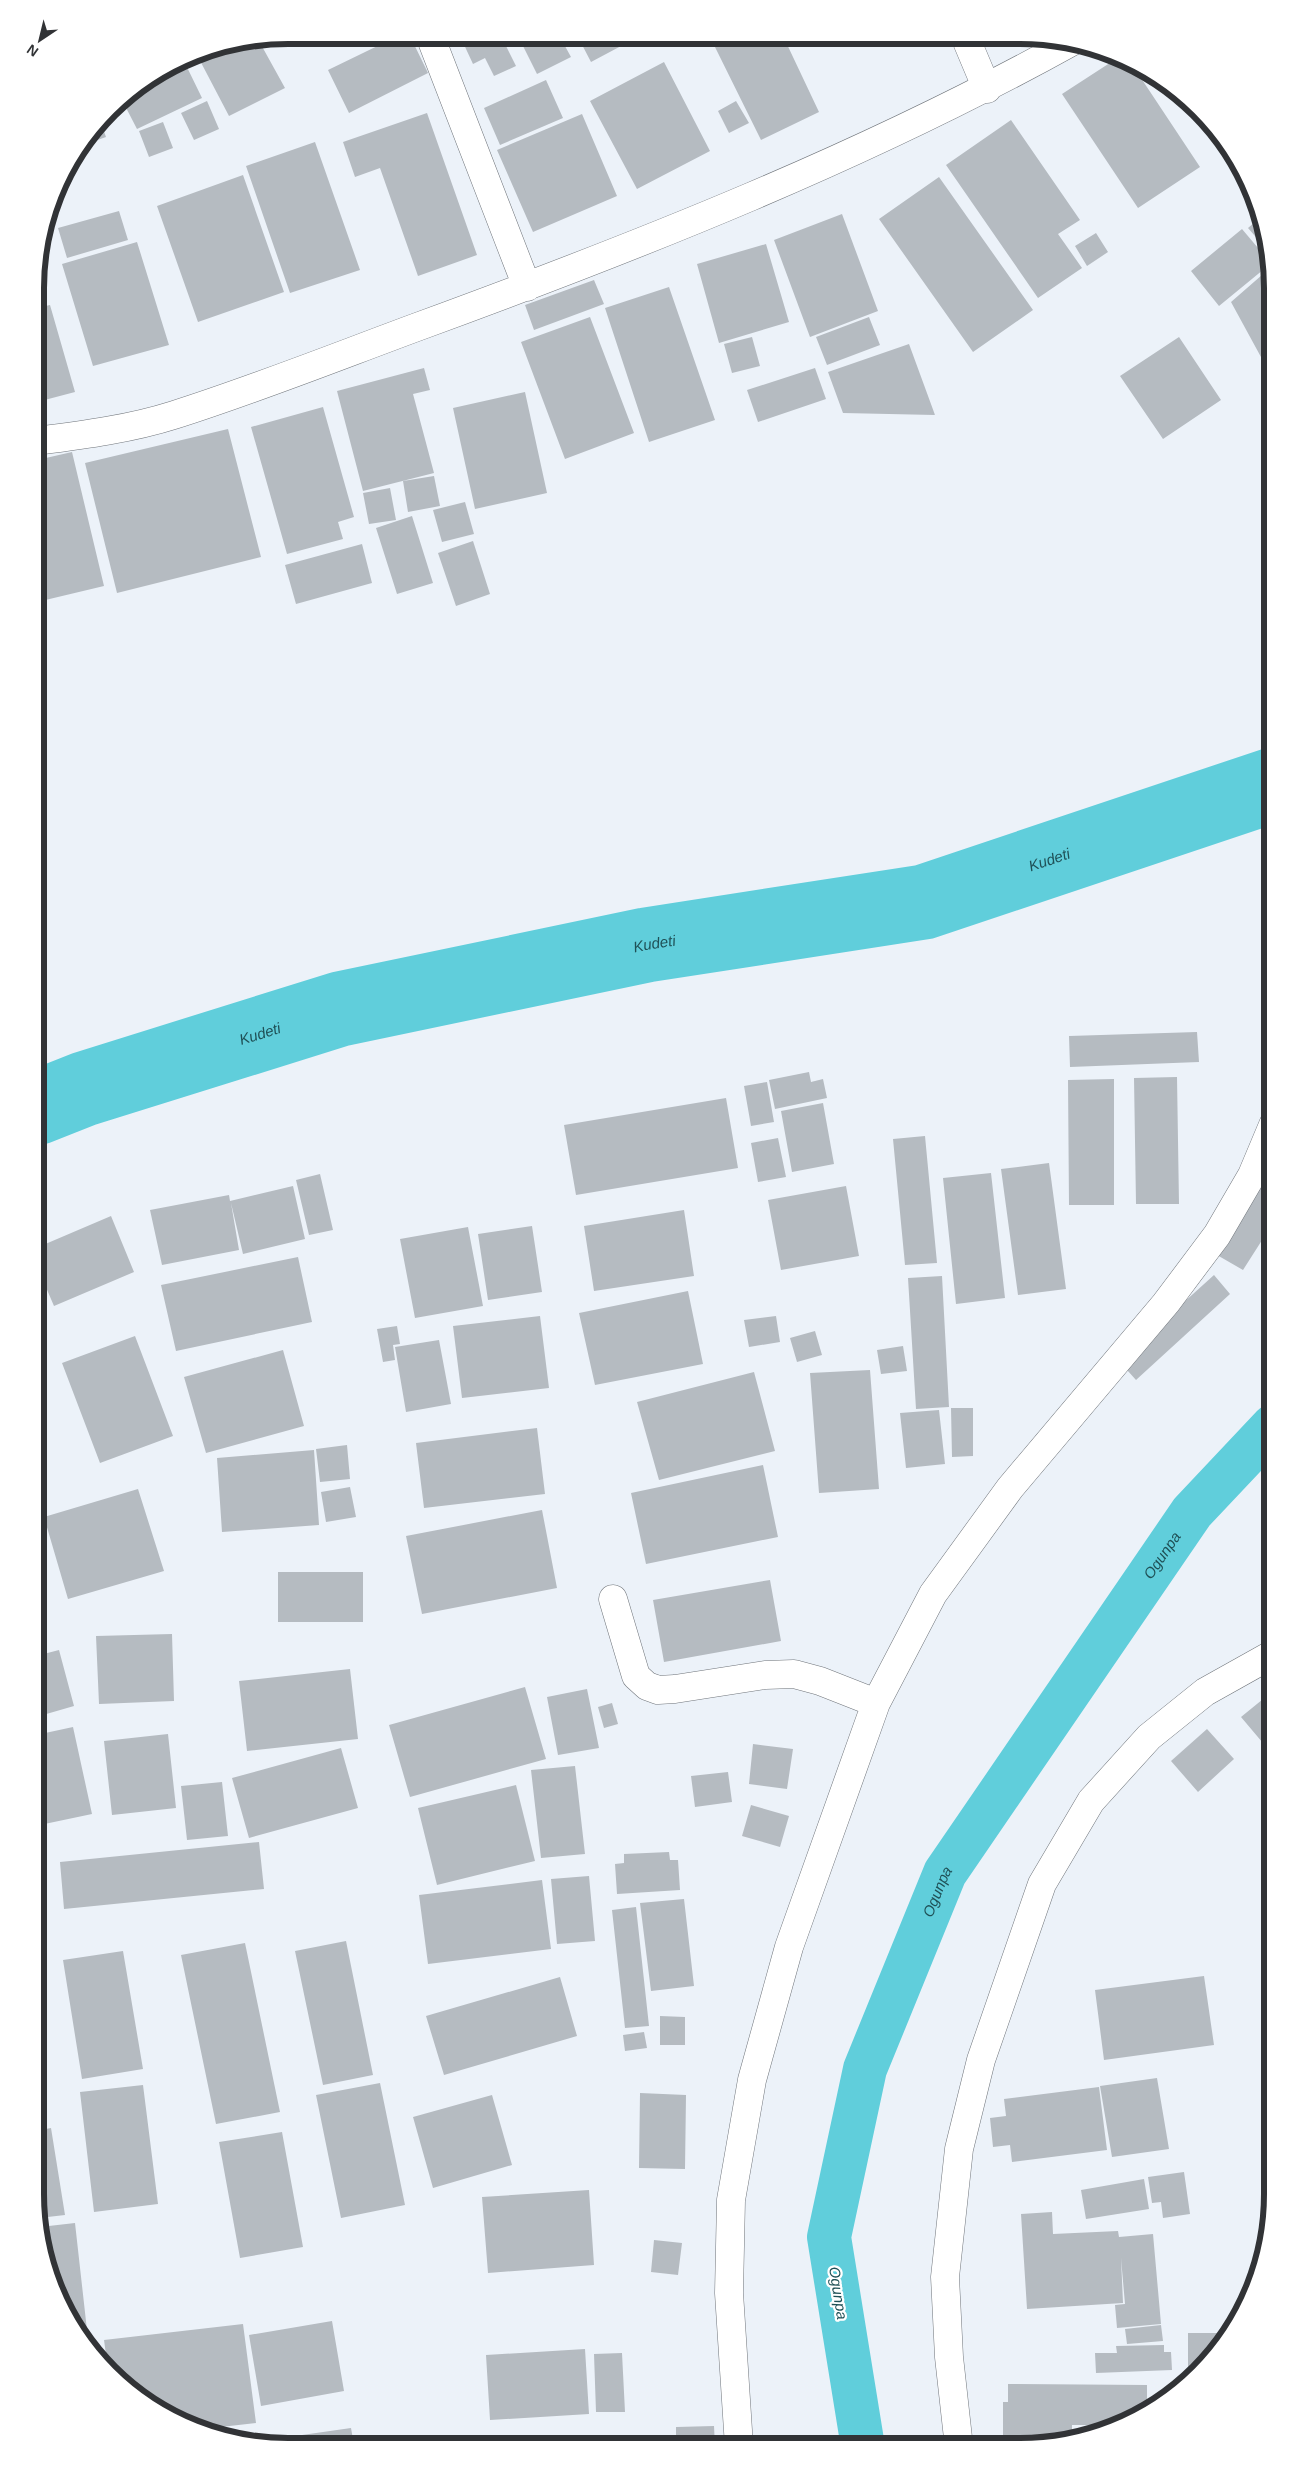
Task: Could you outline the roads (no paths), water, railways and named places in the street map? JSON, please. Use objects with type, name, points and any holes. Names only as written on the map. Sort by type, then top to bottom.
[{"type":"street","points":[[433,44],[527,287]]},
{"type":"street","points":[[968,44],[987,89]]},
{"type":"street","points":[[44,440],[105,432],[173,415],[527,287],[720,210],[840,159],[987,89],[1062,47]]},
{"type":"street","points":[[738,2438],[729,2293],[731,2200],[752,2080],[789,1947],[876,1702],[933,1594],[1004,1496],[1166,1303],[1217,1235],[1252,1175],[1264,1146]]},
{"type":"street","points":[[613,1598],[636,1676],[647,1686],[658,1690],[765,1675],[794,1674],[820,1681],[876,1702]]},
{"type":"street","points":[[958,2438],[949,2357],[945,2277],[959,2149],[981,2060],[1042,1884],[1091,1801],[1149,1737],[1205,1692],[1264,1659]]},
{"type":"waterway","name":"Kudeti","points":[[44,1105],[84,1089],[340,1009],[646,945],[924,902],[1264,788]]},
{"type":"waterway","name":"Ogunpa","points":[[862,2438],[829,2237],[865,2069],[945,1873],[1192,1512],[1264,1436]]}]
